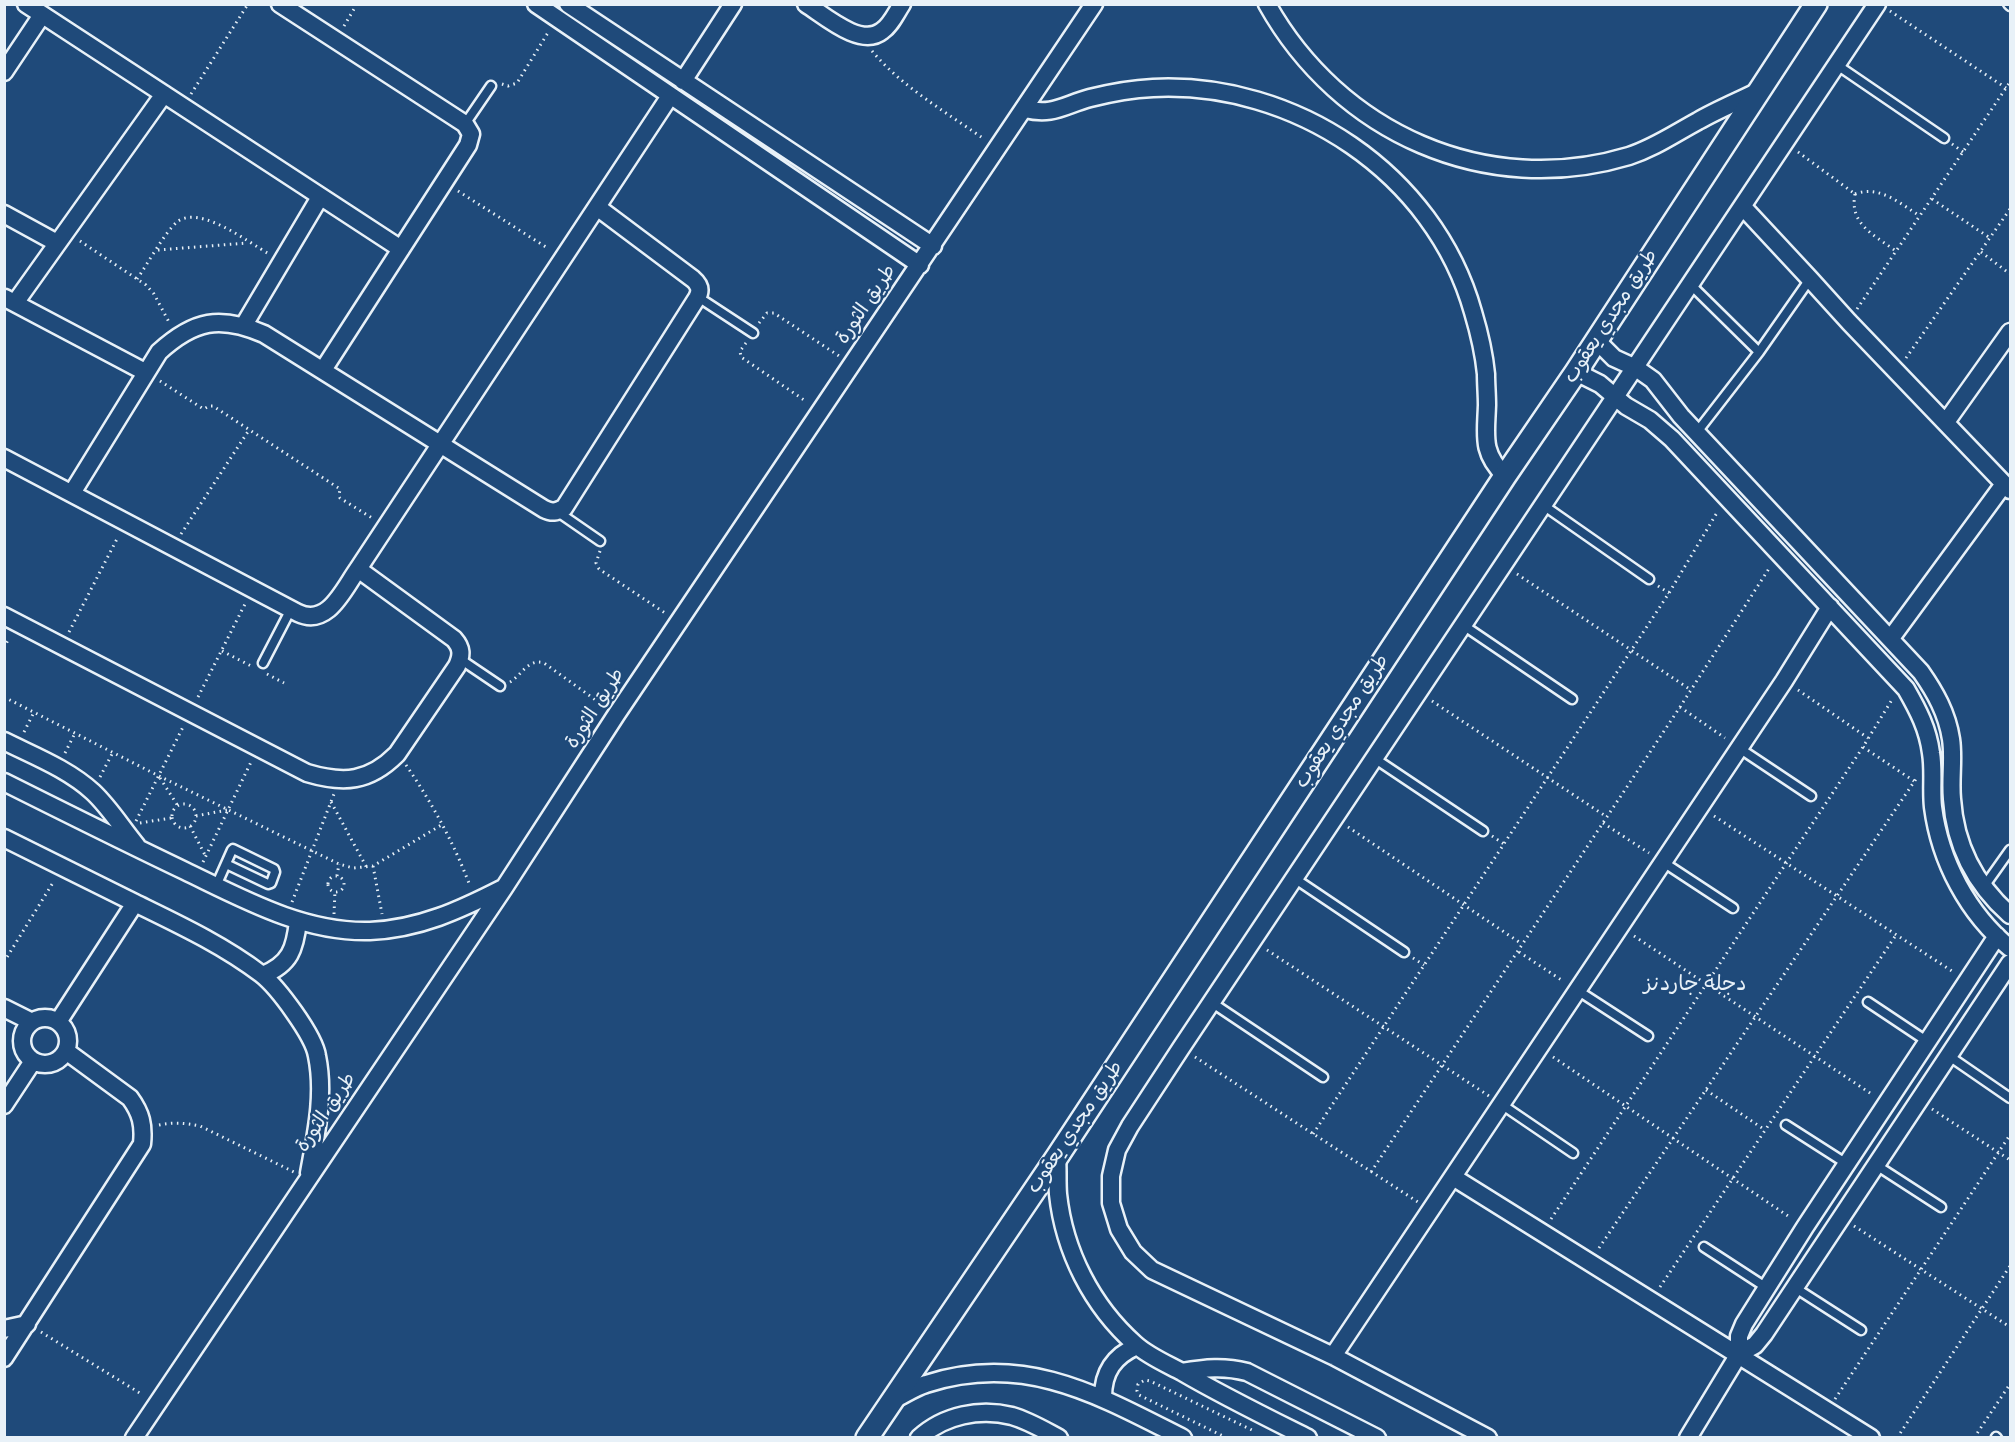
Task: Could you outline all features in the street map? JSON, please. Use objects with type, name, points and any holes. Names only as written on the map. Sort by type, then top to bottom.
[{"type":"street","points":[[26,4],[401,249]]},
{"type":"street","points":[[280,4],[469,128],[470,140],[323,370]]},
{"type":"street","points":[[536,4],[920,265]]},
{"type":"street","points":[[568,4],[933,246]]},
{"type":"street","points":[[683,81],[733,4]]},
{"type":"street","points":[[806,4],[859,36],[871,37],[882,32],[902,4]]},
{"type":"street","name":"طريق الثورة","points":[[134,1437],[504,888],[616,715],[1094,4]]},
{"type":"street","points":[[1268,4],[1293,46],[1332,88],[1354,107],[1395,132],[1430,148],[1485,164],[1514,168],[1562,168],[1600,163],[1628,156],[1655,147],[1697,122],[1759,91]]},
{"type":"street","name":"طريق مجدي يعقوب","points":[[867,1437],[1057,1157],[1505,476],[1576,372],[1816,4]]},
{"type":"street","points":[[1488,1437],[1333,1356],[1152,1270],[1133,1252],[1119,1229],[1111,1203],[1111,1176],[1117,1150],[1181,1047],[1877,4]]},
{"type":"street","points":[[4,72],[42,15]]},
{"type":"street","points":[[1025,109],[1053,111],[1088,99],[1152,88],[1216,91],[1248,97],[1289,111],[1337,134],[1363,153],[1388,174],[1424,214],[1462,279],[1481,340],[1486,372],[1486,445],[1493,462],[1505,476]]},
{"type":"street","points":[[146,372],[10,300],[61,237],[164,94]]},
{"type":"street","points":[[4,458],[306,617],[324,614],[358,569],[670,96]]},
{"type":"street","points":[[244,325],[320,197]]},
{"type":"street","points":[[72,493],[159,352],[176,336],[197,326],[220,322],[244,325],[264,334],[544,509],[558,512],[564,508],[698,297],[699,287],[693,279],[597,207]]},
{"type":"street","points":[[1743,207],[2007,487],[1891,638]]},
{"type":"street","points":[[4,214],[61,237]]},
{"type":"street","points":[[1946,422],[2010,332]]},
{"type":"street","points":[[1597,340],[1614,358],[1636,368],[1653,380],[1673,407],[1921,672],[1935,692],[1945,715],[1951,739],[1951,792],[1954,819],[1965,855],[1983,888],[2010,915]]},
{"type":"street","points":[[1576,372],[1600,384],[1626,406],[1662,429],[1904,686],[1923,720],[1932,754],[1933,805],[1943,853],[1965,896],[2006,941],[1968,981],[1805,1227],[1744,1324],[1738,1336],[1739,1354]]},
{"type":"street","points":[[4,616],[307,773],[339,781],[370,774],[397,754],[460,659],[461,652],[454,639],[358,569]]},
{"type":"street","points":[[1333,1356],[1784,681],[1830,607]]},
{"type":"street","points":[[1904,686],[1921,672]]},
{"type":"street","points":[[11,744],[76,779],[92,792],[139,849]]},
{"type":"street","points":[[4,782],[216,886],[292,919],[342,929],[385,930],[417,925],[447,915],[504,888]]},
{"type":"street","points":[[4,838],[221,947],[263,975],[295,1011],[317,1053],[321,1091],[317,1132],[308,1180]]},
{"type":"street","points":[[4,853],[31,851]]},
{"type":"street","points":[[58,1022],[135,903]]},
{"type":"street","points":[[263,975],[275,970],[285,962],[292,950],[297,937],[292,919]]},
{"type":"street","points":[[1688,1437],[1739,1354],[1755,1345],[1764,1334],[2010,963]]},
{"type":"street","points":[[4,1008],[32,1022]]},
{"type":"street","points":[[45,1018],[58,1022],[67,1035],[66,1051],[55,1062],[48,1064],[33,1061],[24,1052],[21,1038],[27,1026],[45,1018]]},
{"type":"street","points":[[4,1358],[142,1144],[142,1119],[130,1098],[66,1051]]},
{"type":"street","points":[[4,1105],[33,1061]]},
{"type":"street","points":[[1057,1157],[1058,1194],[1064,1227],[1075,1260],[1090,1290],[1110,1319],[1137,1346],[1222,1395],[1308,1437]]},
{"type":"street","points":[[1453,1177],[1871,1437]]},
{"type":"street","points":[[4,1329],[27,1324]]},
{"type":"street","points":[[1103,1397],[1103,1386],[1110,1365],[1118,1357],[1137,1346]]},
{"type":"street","points":[[1182,1372],[1213,1367],[1247,1372],[1377,1437]]},
{"type":"street","points":[[891,1401],[924,1384],[959,1375],[990,1372],[1032,1375],[1103,1397],[1160,1431],[1183,1437]]},
{"type":"street","points":[[920,1437],[936,1425],[951,1419],[982,1413],[1014,1417],[1059,1437]]},
{"type":"lane","points":[[1837,64],[1944,138]]},
{"type":"lane","points":[[465,124],[491,86]]},
{"type":"lane","points":[[1697,432],[1759,352],[1810,279]]},
{"type":"lane","points":[[1690,284],[1759,352]]},
{"type":"lane","points":[[698,297],[753,333]]},
{"type":"lane","points":[[1543,505],[1649,579]]},
{"type":"lane","points":[[558,512],[600,541]]},
{"type":"lane","points":[[263,663],[291,609]]},
{"type":"lane","points":[[1463,625],[1572,699]]},
{"type":"lane","points":[[460,659],[500,686]]},
{"type":"lane","points":[[1739,748],[1811,796]]},
{"type":"lane","points":[[1374,759],[1483,831]]},
{"type":"lane","points":[[216,886],[226,864],[233,849],[274,869],[275,872],[271,883],[267,884],[226,864]]},
{"type":"lane","points":[[1983,888],[2010,850]]},
{"type":"lane","points":[[1663,862],[1733,908]]},
{"type":"lane","points":[[1294,878],[1404,952]]},
{"type":"lane","points":[[1577,990],[1648,1036]]},
{"type":"lane","points":[[1212,1002],[1323,1077]]},
{"type":"lane","points":[[1868,1002],[1928,1042]]},
{"type":"lane","points":[[1949,1056],[2010,1098]]},
{"type":"lane","points":[[1501,1104],[1573,1153]]},
{"type":"lane","points":[[1786,1125],[1847,1164]]},
{"type":"lane","points":[[1876,1165],[1941,1207]]},
{"type":"lane","points":[[1704,1247],[1767,1288]]},
{"type":"lane","points":[[1794,1287],[1861,1330]]},
{"type":"path","points":[[182,106],[248,4]]},
{"type":"path","points":[[334,40],[357,4]]},
{"type":"path","points":[[1881,4],[2006,88]]},
{"type":"path","points":[[491,86],[517,83],[557,19]]},
{"type":"path","points":[[859,36],[882,63],[908,86],[998,149]]},
{"type":"path","points":[[1849,322],[2010,82]]},
{"type":"path","points":[[1786,142],[1855,194]]},
{"type":"path","points":[[444,182],[563,258]]},
{"type":"path","points":[[1855,194],[1864,190],[1875,190],[1920,216]]},
{"type":"path","points":[[1855,194],[1854,214],[1859,223],[1897,252]]},
{"type":"path","points":[[1932,199],[1990,238]]},
{"type":"path","points":[[1897,372],[2010,209]]},
{"type":"path","points":[[137,279],[178,221],[188,217],[199,217],[212,221],[282,261]]},
{"type":"path","points":[[61,237],[137,279],[153,294],[176,336]]},
{"type":"path","points":[[157,250],[249,243]]},
{"type":"path","points":[[1981,252],[2010,274]]},
{"type":"path","points":[[821,412],[741,357],[740,351],[765,315],[771,312],[852,365]]},
{"type":"path","points":[[146,372],[204,409],[213,406],[340,489],[340,498],[386,527]]},
{"type":"path","points":[[172,546],[249,430]]},
{"type":"path","points":[[1313,1134],[1669,593],[1726,496]]},
{"type":"path","points":[[62,645],[126,522]]},
{"type":"path","points":[[600,541],[596,563],[599,569],[678,623]]},
{"type":"path","points":[[1371,1172],[1680,707],[1779,553]]},
{"type":"path","points":[[1503,565],[1691,690]]},
{"type":"path","points":[[500,686],[511,682],[527,665],[538,661],[616,715]]},
{"type":"path","points":[[1784,681],[1868,738]]},
{"type":"path","points":[[1542,1232],[1904,686]]},
{"type":"path","points":[[1418,692],[1607,817]]},
{"type":"path","points":[[4,697],[339,864],[353,868],[373,866],[443,825]]},
{"type":"path","points":[[1680,707],[1739,748]]},
{"type":"path","points":[[11,744],[34,712]]},
{"type":"path","points":[[57,768],[75,733]]},
{"type":"path","points":[[196,876],[258,747]]},
{"type":"path","points":[[1863,747],[1915,781]]},
{"type":"path","points":[[92,792],[112,752]]},
{"type":"path","points":[[397,754],[422,788],[443,825],[461,862],[476,902]]},
{"type":"path","points":[[1590,1262],[1932,754]]},
{"type":"path","points":[[159,776],[178,806]]},
{"type":"path","points":[[292,919],[312,851],[339,781]]},
{"type":"path","points":[[331,802],[367,868]]},
{"type":"path","points":[[184,804],[190,806],[196,816],[195,822],[185,828],[179,827],[172,817],[178,806],[184,804]]},
{"type":"path","points":[[1700,807],[1968,981]]},
{"type":"path","points":[[196,816],[228,810]]},
{"type":"path","points":[[135,824],[172,817]]},
{"type":"path","points":[[1335,817],[1522,945]]},
{"type":"path","points":[[1603,823],[1663,862]]},
{"type":"path","points":[[190,826],[206,857]]},
{"type":"path","points":[[337,876],[339,864]]},
{"type":"path","points":[[373,866],[385,930]]},
{"type":"path","points":[[4,962],[63,867]]},
{"type":"path","points":[[337,876],[344,882],[340,891],[330,889],[328,883],[331,878],[337,876]]},
{"type":"path","points":[[1620,927],[1886,1104]]},
{"type":"path","points":[[1651,1300],[1896,934]]},
{"type":"path","points":[[1252,940],[1501,1104]]},
{"type":"path","points":[[1518,951],[1577,990]]},
{"type":"path","points":[[1181,1047],[1430,1210]]},
{"type":"path","points":[[1539,1047],[1805,1227]]},
{"type":"path","points":[[1706,1090],[1765,1130]]},
{"type":"path","points":[[1920,1101],[2010,1160]]},
{"type":"path","points":[[143,1132],[171,1122],[200,1126],[308,1180]]},
{"type":"path","points":[[1827,1410],[2010,1135]]},
{"type":"path","points":[[1840,1217],[2010,1328]]},
{"type":"path","points":[[1897,1437],[2010,1266]]},
{"type":"path","points":[[2006,1272],[2010,1275]]},
{"type":"path","points":[[27,1324],[157,1404]]},
{"type":"path","points":[[1227,1437],[1139,1395],[1138,1384],[1145,1380],[1150,1381],[1256,1432]]},
{"type":"path","points":[[1974,1437],[2010,1384]]},
{"type":"district","name":"دجلة جاردنز","points":[[1695,986]]}]
